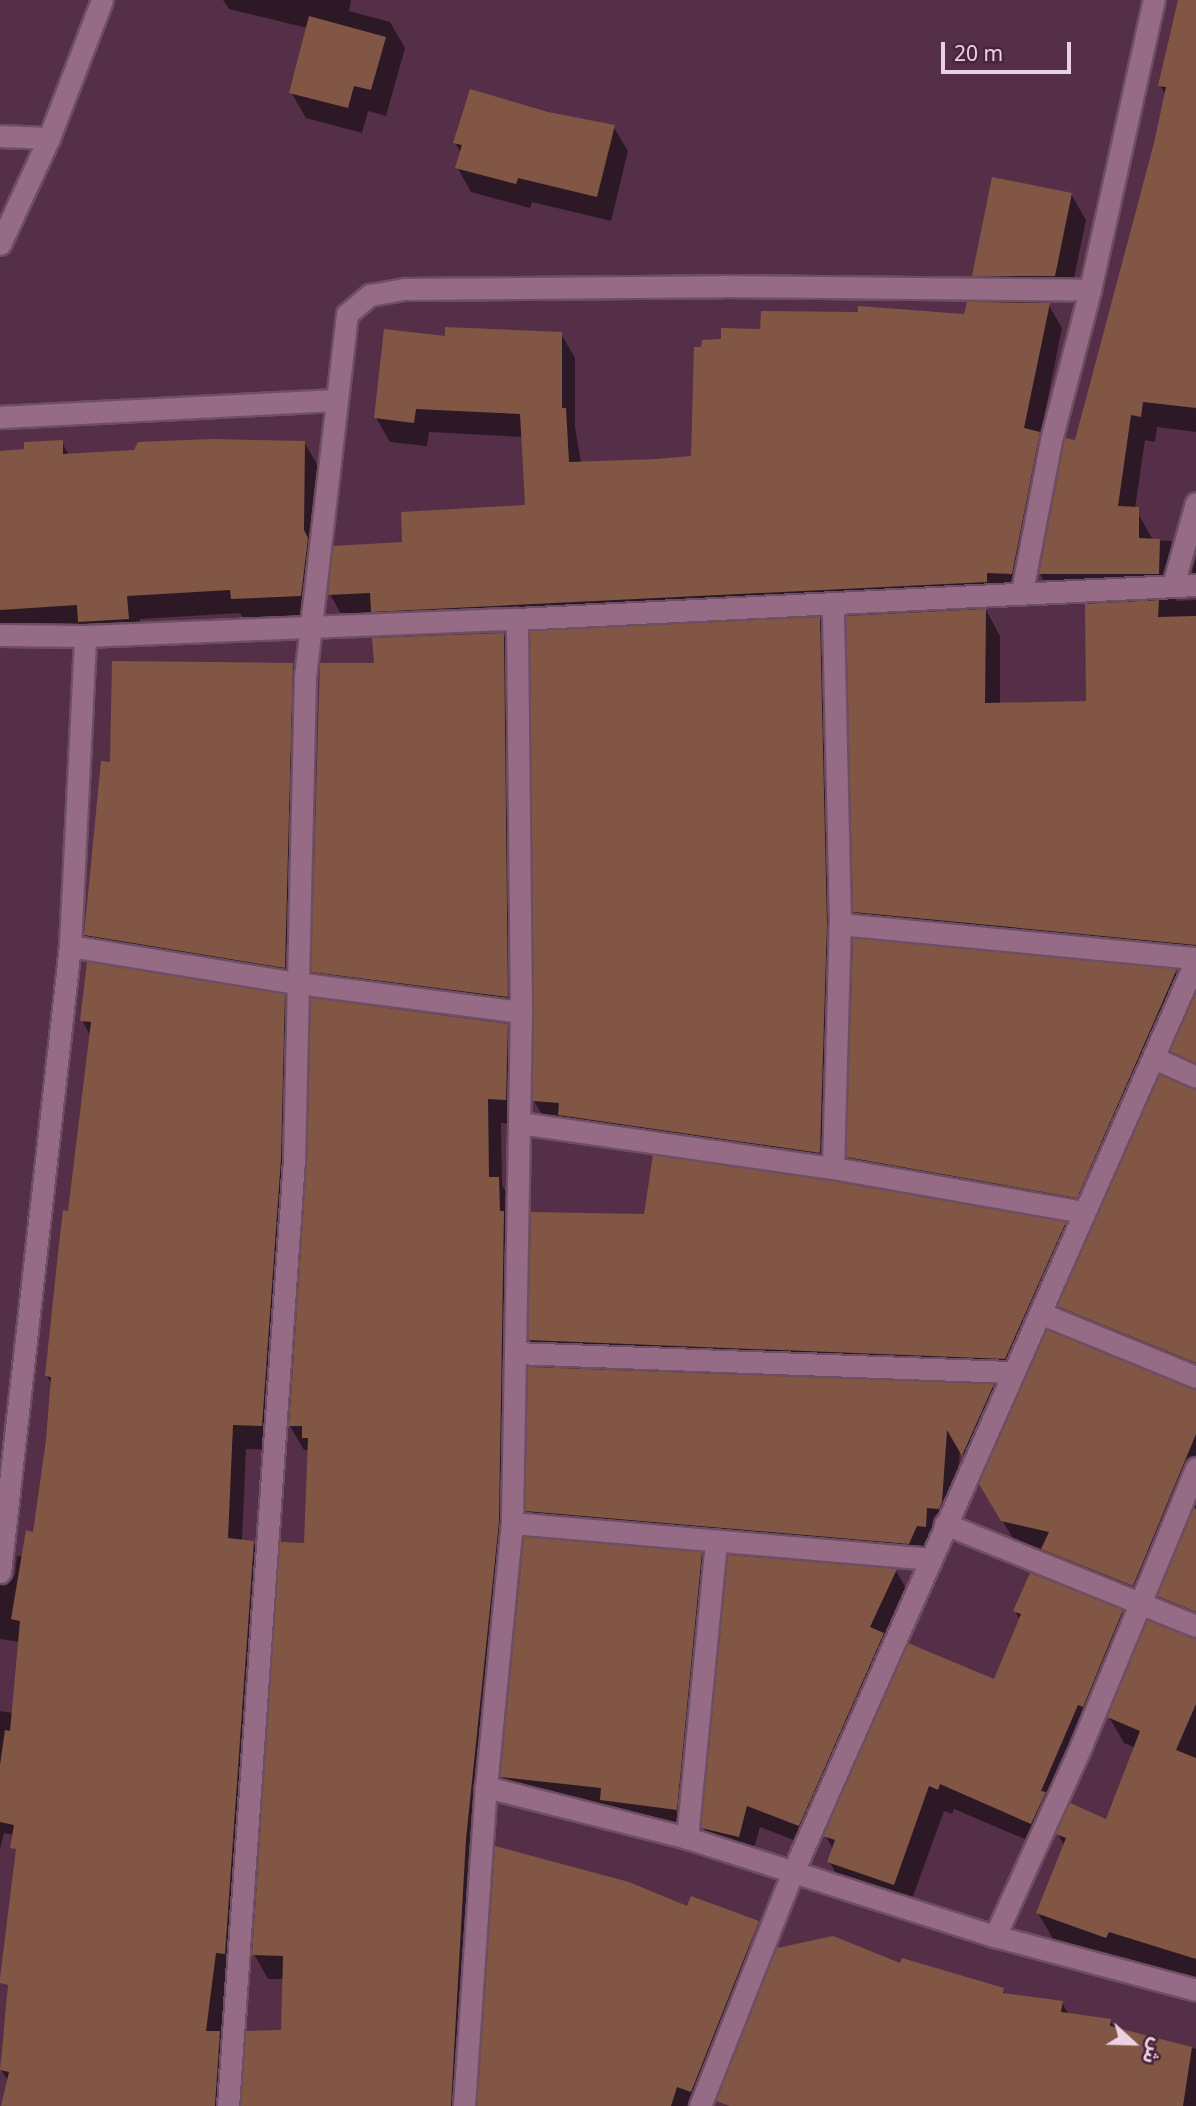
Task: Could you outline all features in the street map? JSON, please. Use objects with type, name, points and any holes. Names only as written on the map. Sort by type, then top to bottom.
[{"type":"street","points":[[0,244],[50,138],[102,0]]},
{"type":"street","points":[[1021,591],[1059,404],[1090,290],[1154,0]]},
{"type":"street","points":[[0,136],[50,138]]},
{"type":"street","points":[[228,2106],[283,1362],[294,1160],[305,690],[347,314],[370,295],[386,290],[723,286],[1090,290]]},
{"type":"street","points":[[0,417],[336,400]]},
{"type":"street","points":[[1172,585],[1196,503]]},
{"type":"street","points":[[0,635],[85,636],[517,619],[833,605],[1021,591],[1196,585]]},
{"type":"street","points":[[833,605],[841,924],[833,1168]]},
{"type":"street","points":[[464,2106],[486,1787],[512,1522],[521,1012],[517,619]]},
{"type":"street","points":[[0,1572],[70,946],[85,636]]},
{"type":"street","points":[[701,2106],[792,1874],[1196,959],[841,924]]},
{"type":"street","points":[[70,946],[297,983],[521,1012]]},
{"type":"street","points":[[1154,1058],[1196,1077]]},
{"type":"street","points":[[520,1124],[833,1168],[1083,1212]]},
{"type":"street","points":[[1040,1313],[1196,1377]]},
{"type":"street","points":[[514,1353],[1012,1372]]},
{"type":"street","points":[[995,1936],[1081,1745],[1137,1603],[1196,1468]]},
{"type":"street","points":[[512,1522],[930,1559]]},
{"type":"street","points":[[945,1524],[1196,1626]]},
{"type":"street","points":[[687,1838],[716,1540]]},
{"type":"street","points":[[486,1787],[687,1838],[792,1874],[995,1936],[1196,1990]]},
{"type":"building","points":[[1178,0],[1196,0],[1196,408],[1143,402],[1141,417],[1131,415],[1118,506],[1139,507],[1139,538],[1160,539],[1159,574],[1039,574],[1065,438],[1075,440],[1154,143],[1166,87],[1158,86]]},
{"type":"building","points":[[309,16],[386,37],[371,90],[354,86],[348,108],[289,93]]},
{"type":"building","points":[[470,89],[548,112],[615,125],[597,197],[518,178],[516,184],[455,168],[462,145],[453,143]]},
{"type":"building","points":[[992,177],[1072,193],[1055,276],[972,276]]},
{"type":"building","points":[[967,302],[1050,303],[1024,428],[1040,432],[1012,574],[987,573],[987,582],[371,612],[370,593],[328,595],[333,546],[402,542],[401,512],[525,505],[520,414],[416,409],[414,423],[374,418],[384,329],[445,336],[445,327],[562,332],[562,408],[566,408],[569,462],[656,459],[691,456],[694,347],[701,347],[702,340],[721,339],[721,328],[760,329],[761,311],[858,312],[858,306],[964,314]]},
{"type":"building","points":[[211,439],[305,441],[304,530],[308,538],[301,596],[231,599],[230,590],[127,596],[129,619],[78,622],[77,605],[0,610],[0,451],[24,449],[24,442],[63,440],[63,454],[134,450],[138,442]]},
{"type":"building","points":[[1159,600],[1158,617],[1196,616],[1196,945],[853,912],[846,616],[986,609],[985,703],[1086,701],[1085,604]]},
{"type":"building","points":[[820,617],[827,924],[820,1153],[558,1115],[559,1103],[533,1101],[530,631]]},
{"type":"building","points":[[504,633],[508,997],[311,972],[320,663],[374,663],[372,638]]},
{"type":"building","points":[[112,661],[293,663],[285,968],[84,935],[101,761],[110,762]]},
{"type":"building","points":[[853,938],[1177,969],[1077,1198],[846,1157]]},
{"type":"building","points":[[87,962],[285,994],[281,1159],[262,1426],[233,1425],[228,1538],[254,1541],[225,1954],[216,1953],[206,2031],[220,2031],[215,2106],[1,2106],[9,2072],[0,2070],[8,1985],[0,1983],[0,1978],[16,1849],[10,1848],[14,1825],[0,1822],[0,1765],[5,1730],[10,1731],[20,1621],[11,1619],[26,1530],[33,1532],[46,1440],[51,1377],[45,1376],[58,1253],[63,1210],[68,1211],[91,1022],[80,1021]]},
{"type":"building","points":[[1196,992],[1196,1063],[1170,1051]]},
{"type":"building","points":[[311,998],[508,1024],[506,1100],[488,1099],[489,1177],[499,1177],[500,1211],[504,1211],[499,1522],[466,1839],[451,2106],[241,2106],[246,2031],[281,2030],[283,1956],[252,1955],[280,1542],[304,1543],[308,1438],[302,1438],[302,1426],[289,1426],[307,1160]]},
{"type":"building","points":[[1160,1075],[1196,1090],[1196,1363],[1057,1306]]},
{"type":"building","points":[[653,1155],[831,1181],[1066,1222],[1005,1359],[528,1340],[531,1212],[644,1214]]},
{"type":"building","points":[[1047,1330],[1196,1390],[1196,1434],[1133,1586],[1041,1549],[1049,1532],[1001,1521],[979,1484]]},
{"type":"building","points":[[528,1367],[994,1384],[962,1456],[947,1430],[942,1502],[939,1509],[927,1508],[926,1527],[917,1526],[909,1544],[525,1511]]},
{"type":"building","points":[[1194,1508],[1196,1509],[1196,1612],[1157,1596]]},
{"type":"building","points":[[524,1537],[702,1552],[677,1810],[600,1800],[601,1788],[500,1777]]},
{"type":"building","points":[[728,1555],[897,1569],[870,1627],[884,1633],[799,1826],[747,1806],[739,1837],[701,1828]]},
{"type":"building","points":[[1030,1573],[1123,1610],[1083,1707],[1078,1705],[1041,1791],[1046,1792],[1031,1824],[940,1784],[938,1790],[929,1786],[894,1885],[827,1862],[835,1840],[823,1836],[908,1643],[994,1679],[1021,1614],[1013,1611]]},
{"type":"building","points":[[1147,1620],[1196,1639],[1196,1704],[1176,1750],[1196,1758],[1196,1959],[1109,1932],[1106,1938],[1036,1913],[1066,1838],[1056,1834],[1070,1803],[1106,1819],[1140,1731],[1107,1717]]},
{"type":"building","points":[[495,1846],[629,1882],[687,1906],[691,1896],[759,1921],[691,2092],[677,2087],[671,2106],[477,2106]]},
{"type":"building","points":[[833,1936],[900,1963],[902,1958],[1004,1988],[1003,1993],[1063,2001],[1061,2012],[1111,2019],[1110,2026],[1192,2047],[1183,2106],[730,2106],[716,2101],[777,1948]]}]
